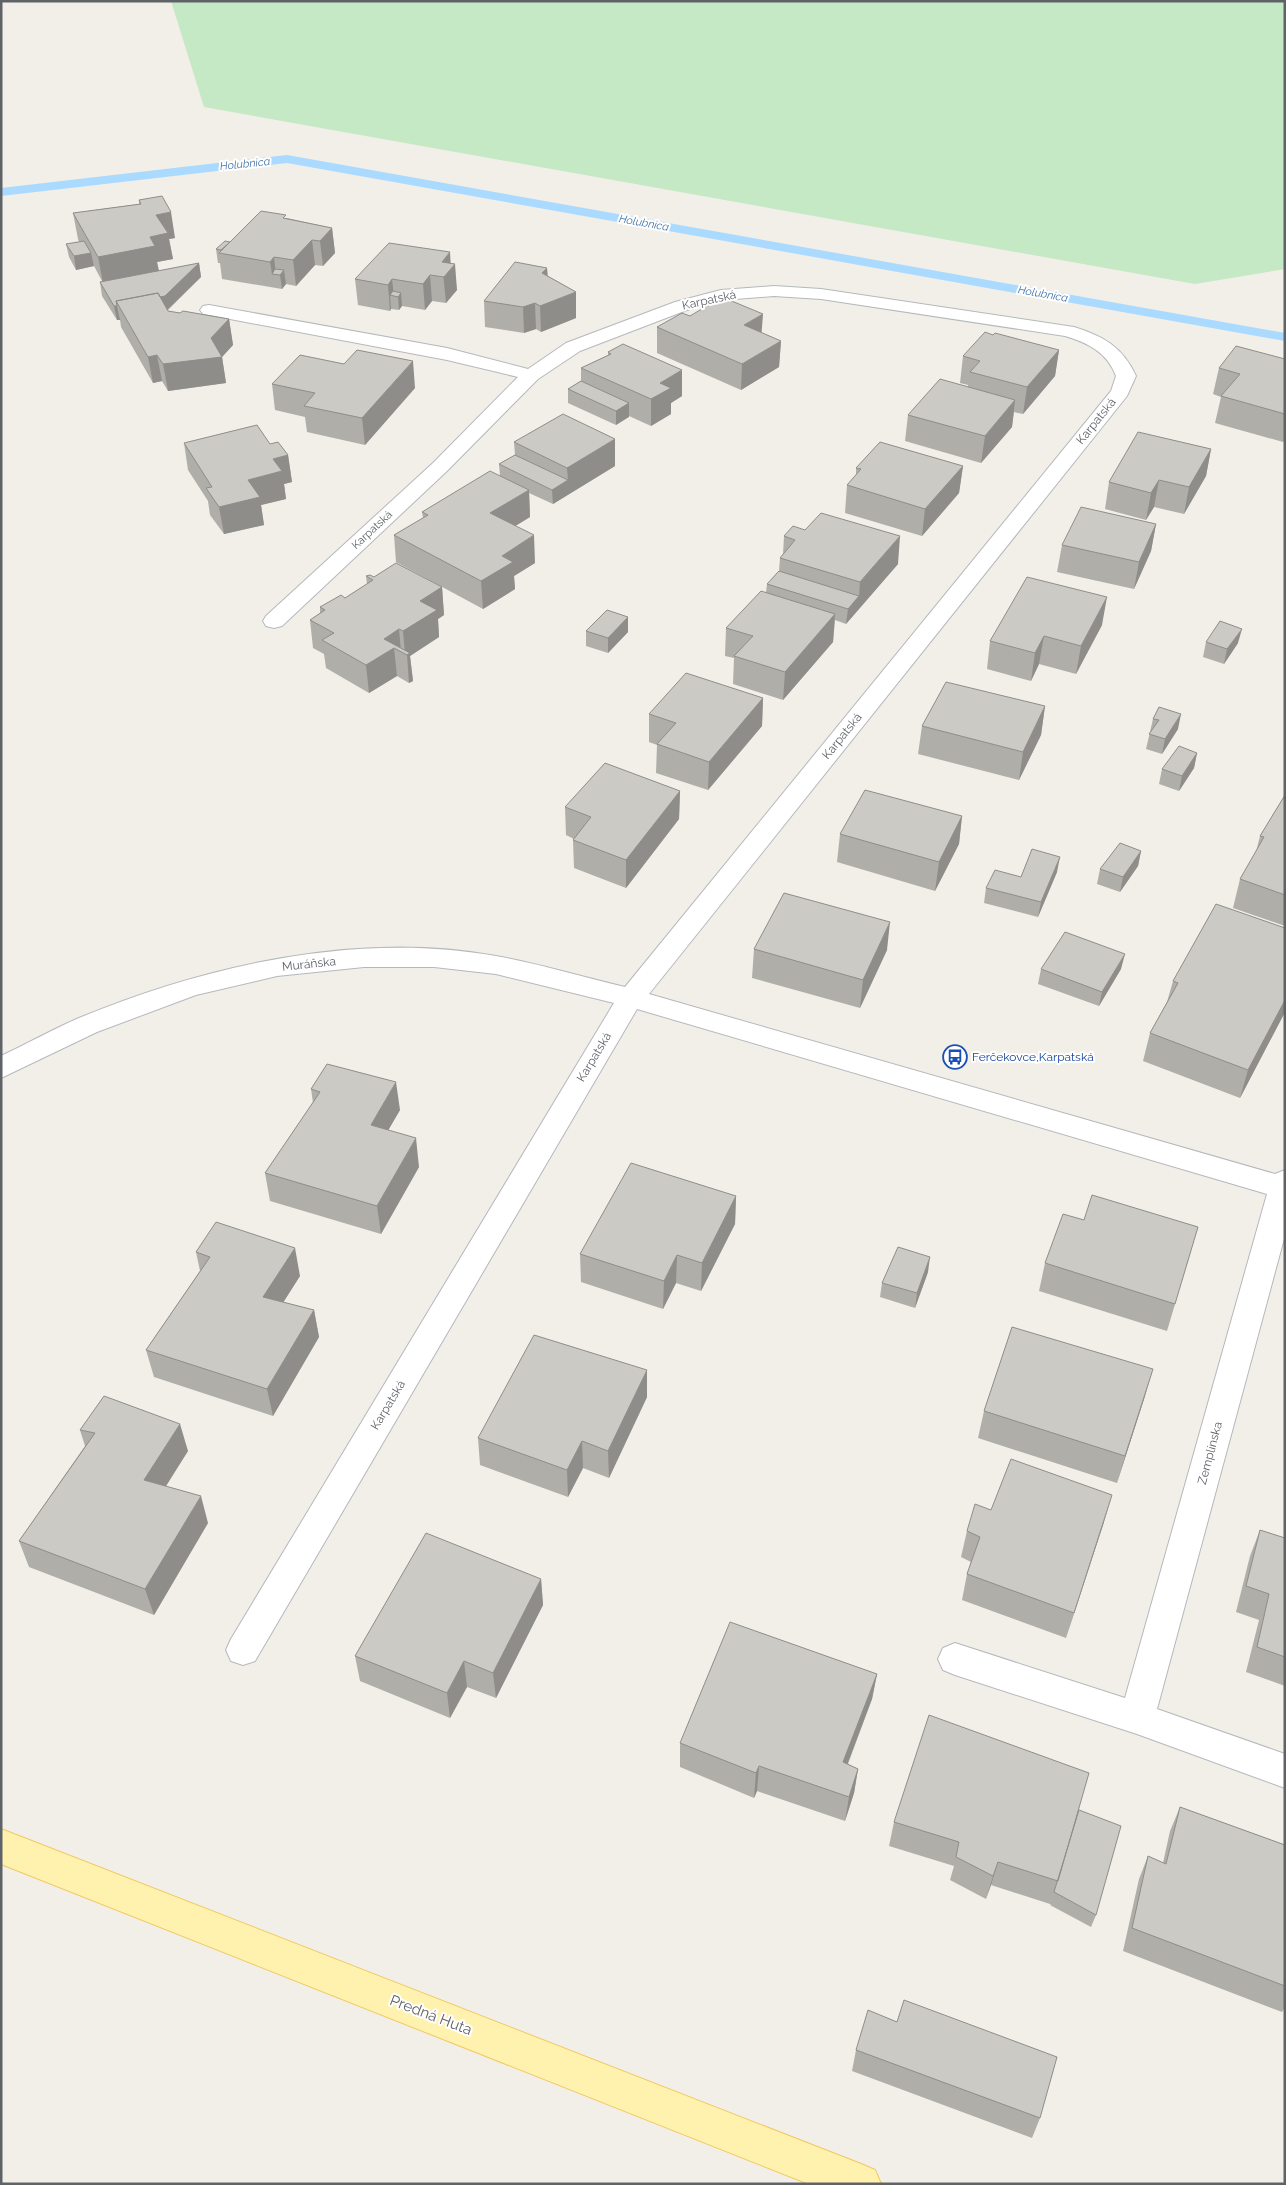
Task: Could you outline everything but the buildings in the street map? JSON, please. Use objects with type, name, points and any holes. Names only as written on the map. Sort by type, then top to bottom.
[{"type":"main road","name":"Predná Huta","points":[[1,1846],[861,2184]]},
{"type":"street","name":"Karpatská","points":[[243,1650],[588,1067],[631,998],[1120,392],[1126,376],[1121,362],[1107,348],[1088,338],[1068,331],[821,294],[774,291],[721,295],[681,306],[574,347],[532,375],[440,467],[274,620]]},
{"type":"street","points":[[209,310],[447,354],[532,375]]},
{"type":"street","name":"Muráňska","points":[[1,1068],[88,1025],[190,987],[277,967],[364,958],[434,958],[496,965],[631,998],[1284,1186]]},
{"type":"street","name":"Zemplínska","points":[[1137,1718],[1284,1186]]},
{"type":"street","points":[[955,1659],[1137,1718],[1285,1771]]},
{"type":"green space","points":[[171,1],[1285,1],[1285,269],[1195,284],[204,107]]},
{"type":"waterway","name":"Holubnica","points":[[1,192],[287,159],[1285,337]]},
{"type":"place","name":"Ferčekovce,Karpatská","points":[[955,1057]]}]
